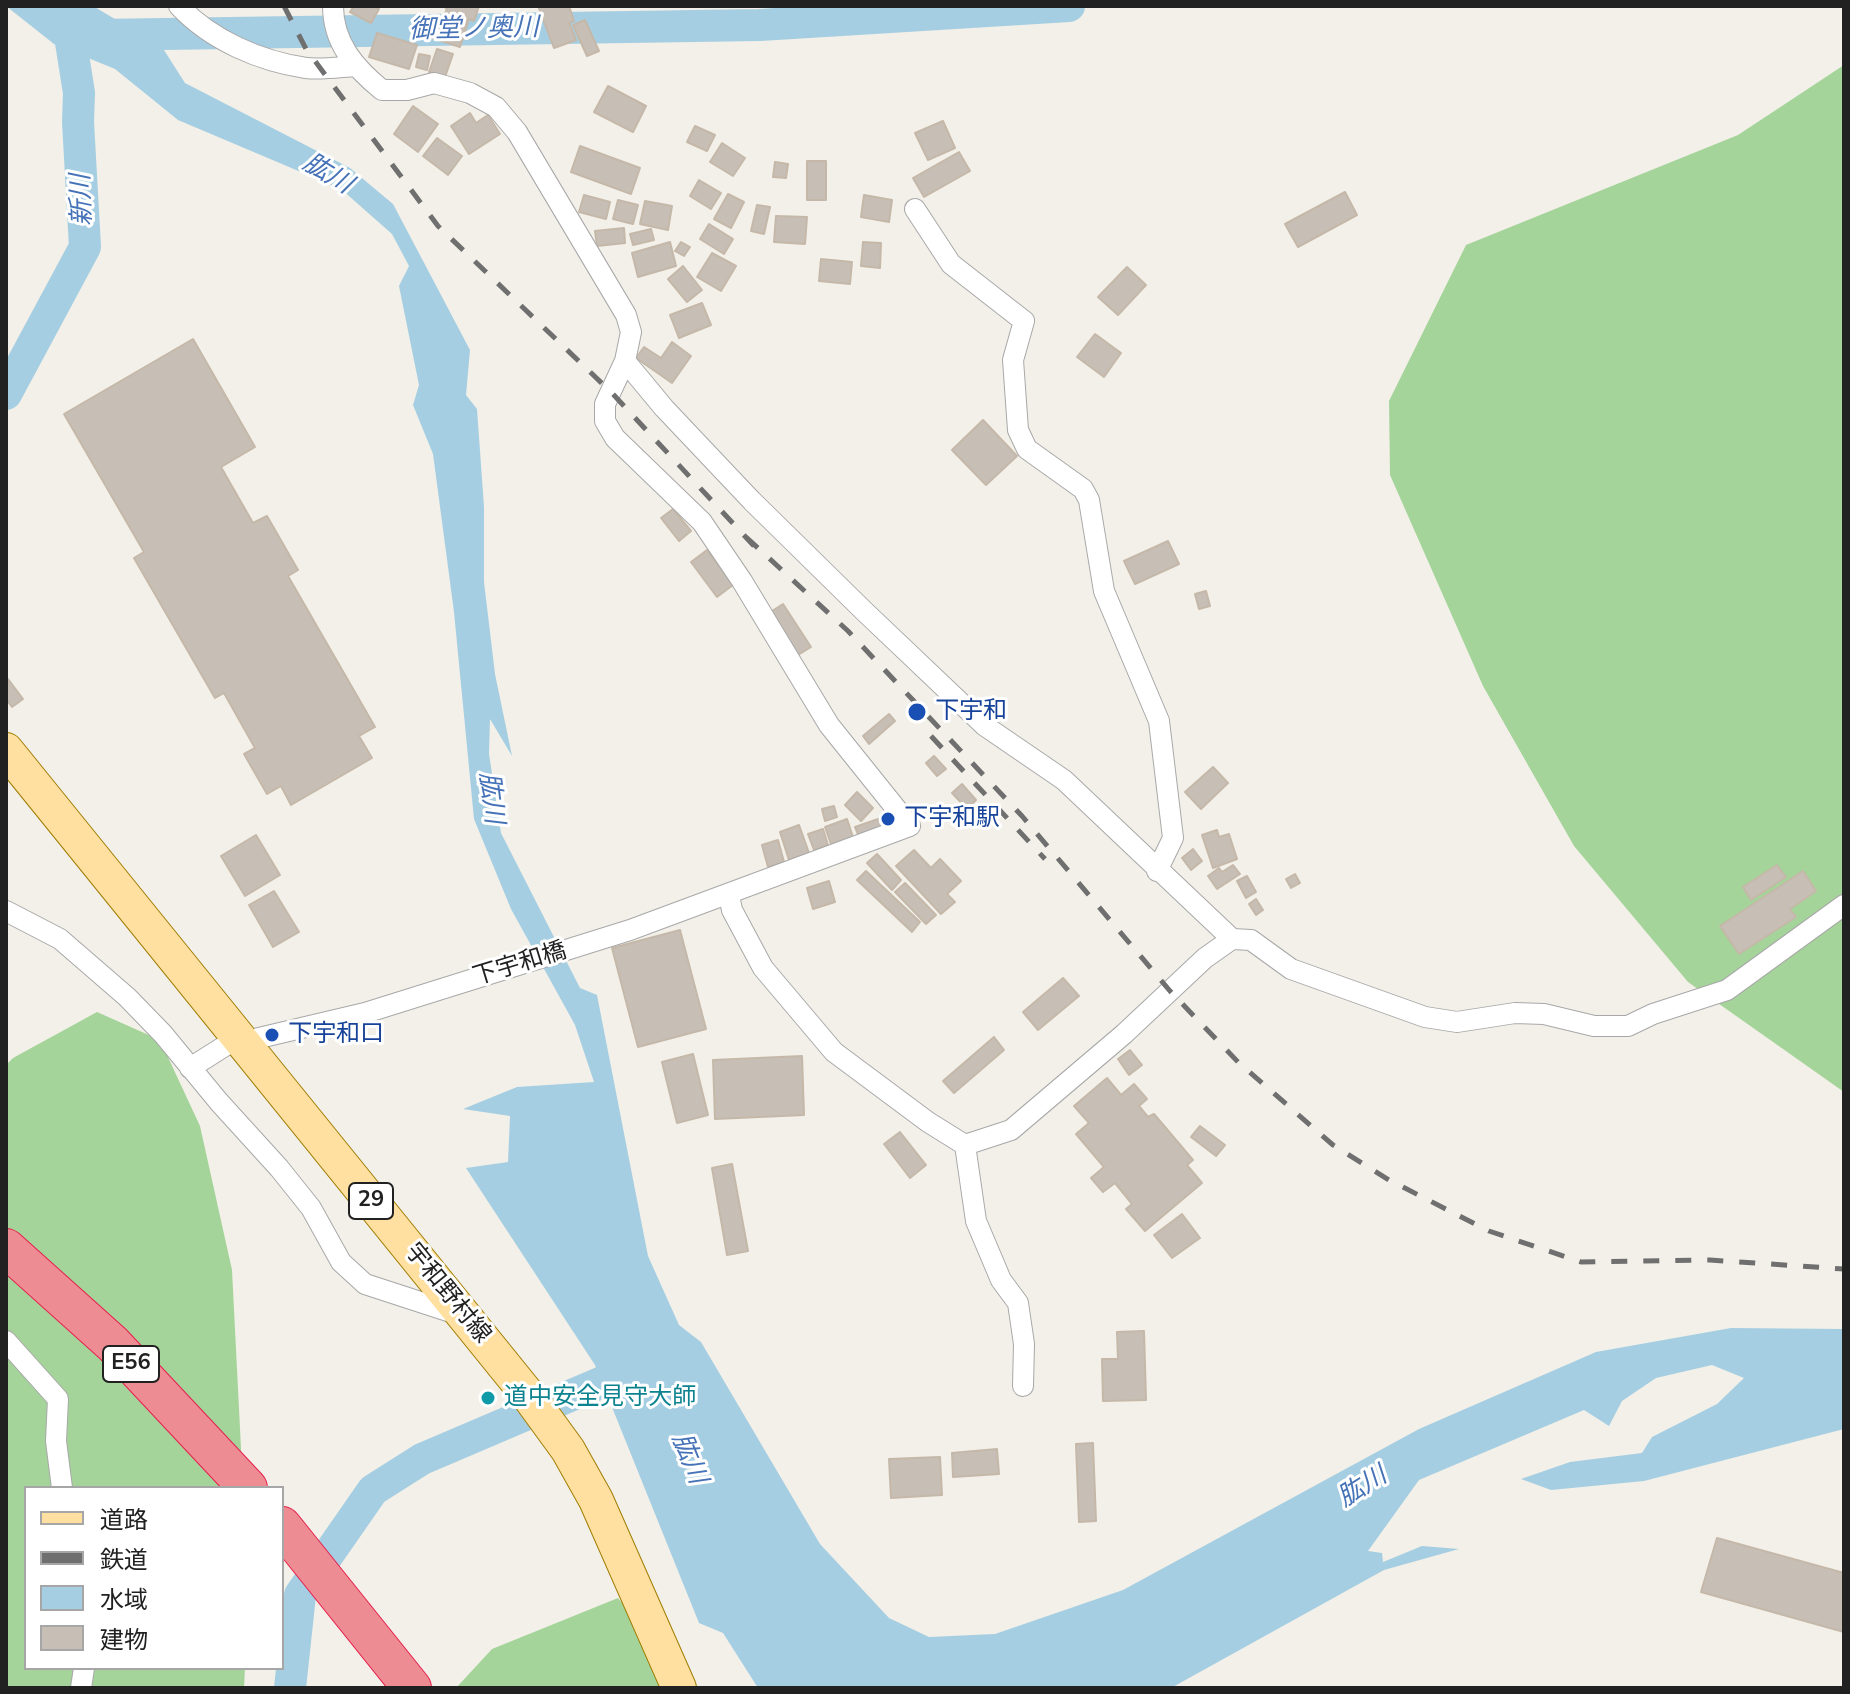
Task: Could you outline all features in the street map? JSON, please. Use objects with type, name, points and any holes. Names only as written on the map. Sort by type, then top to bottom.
[{"type":"highway","name":"E56","points":[[6,1248],[113,1344],[246,1486]]},
{"type":"highway","points":[[284,1528],[412,1688]]},
{"type":"main road","name":"宇和野村線","points":[[6,750],[528,1395],[568,1450],[596,1500],[679,1688]]},
{"type":"street","points":[[179,6],[206,31],[253,54],[308,68],[356,66]]},
{"type":"street","points":[[333,6],[333,20],[341,45],[356,66],[382,90],[407,90],[434,83],[470,93],[496,107],[517,132],[626,315],[631,332],[625,361],[664,408],[742,491],[985,726],[1064,780],[1232,939]]},
{"type":"street","points":[[915,209],[951,264],[1024,321],[1013,360],[1018,430],[1027,449],[1083,489],[1089,500],[1104,591],[1159,721],[1173,838],[1157,871]]},
{"type":"street","name":"下宇和橋","points":[[190,1068],[240,1039],[365,1013],[630,930],[910,826],[829,725],[742,581],[702,522],[615,438],[605,421],[605,404],[625,361]]},
{"type":"street","points":[[729,895],[732,910],[763,968],[834,1052],[928,1122],[965,1145],[976,1221],[1001,1280],[1018,1303],[1024,1344],[1023,1386]]},
{"type":"street","points":[[965,1145],[1011,1130],[1124,1034],[1205,958],[1232,939],[1251,940],[1291,969],[1425,1017],[1457,1022],[1515,1013],[1544,1014],[1594,1026],[1628,1026],[1653,1014],[1727,990],[1844,905]]},
{"type":"street","points":[[6,911],[60,939],[127,997],[163,1034],[279,1168],[311,1208],[341,1262],[365,1284],[464,1316]]},
{"type":"street","points":[[6,1341],[58,1399],[56,1441],[62,1486]]},
{"type":"green space","points":[[1844,65],[1844,1092],[1688,982],[1574,846],[1483,686],[1390,475],[1389,401],[1466,245],[1738,135]]},
{"type":"green space","points":[[97,1012],[160,1040],[200,1126],[232,1270],[243,1486],[24,1486],[24,1670],[245,1670],[244,1688],[6,1688],[6,1065],[13,1058]]},
{"type":"green space","points":[[618,1598],[680,1673],[686,1688],[456,1688],[492,1649]]},
{"type":"water","name":"肱川","points":[[6,6],[93,6],[162,47],[185,83],[350,168],[393,204],[470,350],[466,395],[477,409],[484,507],[484,582],[495,674],[512,756],[490,719],[489,754],[501,833],[580,988],[597,995],[648,1256],[679,1325],[701,1342],[820,1544],[889,1618],[929,1637],[995,1634],[1123,1590],[1419,1429],[1596,1352],[1731,1328],[1844,1329],[1844,1429],[1644,1481],[1551,1490],[1521,1479],[1570,1462],[1642,1453],[1652,1437],[1717,1404],[1744,1378],[1712,1365],[1656,1378],[1622,1401],[1609,1426],[1584,1410],[1419,1480],[1368,1551],[1382,1553],[1383,1562],[1422,1546],[1459,1549],[1384,1570],[1171,1688],[758,1688],[723,1633],[699,1623],[595,1365],[466,1168],[508,1162],[510,1116],[463,1109],[517,1087],[594,1082],[575,1025],[511,909],[474,819],[454,612],[433,454],[413,405],[419,385],[399,286],[409,266],[392,234],[341,189],[178,120],[115,69],[54,44]]},
{"type":"building","points":[[354,6],[379,9],[371,23],[350,12]]},
{"type":"building","points":[[441,6],[479,6],[474,21],[469,19],[460,47],[426,36],[432,18],[442,22],[447,8]]},
{"type":"building","points":[[538,6],[569,6],[574,21],[569,23],[576,40],[554,48]]},
{"type":"building","points":[[585,20],[599,51],[587,56],[573,25]]},
{"type":"building","points":[[377,33],[417,45],[409,69],[369,57]]},
{"type":"building","points":[[437,49],[453,54],[445,77],[429,72]]},
{"type":"building","points":[[419,54],[430,56],[427,70],[416,67]]},
{"type":"building","points":[[608,86],[646,106],[633,132],[594,112]]},
{"type":"building","points":[[413,106],[438,124],[418,152],[394,134]]},
{"type":"building","points":[[470,113],[476,123],[488,115],[500,134],[469,154],[451,126]]},
{"type":"building","points":[[943,121],[955,148],[928,160],[915,133]]},
{"type":"building","points":[[695,126],[715,135],[707,151],[687,142]]},
{"type":"building","points":[[437,138],[462,156],[448,175],[423,156]]},
{"type":"building","points":[[722,143],[745,158],[733,176],[710,162]]},
{"type":"building","points":[[580,146],[640,168],[631,194],[571,172]]},
{"type":"building","points":[[959,152],[970,171],[924,197],[913,178]]},
{"type":"building","points":[[807,161],[826,161],[826,200],[807,200]]},
{"type":"building","points":[[775,162],[788,164],[786,178],[773,177]]},
{"type":"building","points":[[699,180],[721,193],[711,209],[690,196]]},
{"type":"building","points":[[1345,192],[1357,215],[1298,247],[1285,224]]},
{"type":"building","points":[[728,194],[744,202],[731,228],[714,219]]},
{"type":"building","points":[[584,195],[610,202],[606,219],[579,212]]},
{"type":"building","points":[[864,195],[892,200],[889,222],[861,217]]},
{"type":"building","points":[[618,200],[638,205],[633,224],[613,219]]},
{"type":"building","points":[[645,201],[672,206],[668,230],[640,224]]},
{"type":"building","points":[[757,205],[770,207],[764,234],[751,231]]},
{"type":"building","points":[[776,216],[807,217],[805,244],[774,242]]},
{"type":"building","points":[[709,224],[733,239],[724,254],[700,239]]},
{"type":"building","points":[[624,228],[625,243],[597,246],[595,231]]},
{"type":"building","points":[[651,229],[654,240],[633,245],[630,234]]},
{"type":"building","points":[[670,242],[676,266],[638,277],[632,253]]},
{"type":"building","points":[[681,242],[690,247],[684,256],[675,251]]},
{"type":"building","points":[[863,242],[881,243],[880,268],[861,266]]},
{"type":"building","points":[[712,253],[736,266],[721,291],[697,277]]},
{"type":"building","points":[[821,259],[852,262],[850,284],[819,281]]},
{"type":"building","points":[[683,266],[702,290],[687,302],[668,279]]},
{"type":"building","points":[[1127,267],[1146,285],[1118,315],[1098,297]]},
{"type":"building","points":[[702,303],[711,325],[679,338],[670,315]]},
{"type":"building","points":[[1095,334],[1121,353],[1104,377],[1077,357]]},
{"type":"building","points":[[193,339],[255,447],[221,467],[253,523],[267,516],[298,570],[288,576],[375,727],[359,736],[372,758],[291,805],[281,786],[267,794],[244,754],[255,748],[224,693],[215,698],[134,558],[144,552],[64,414]]},
{"type":"building","points":[[672,342],[691,356],[672,383],[636,358],[644,347],[661,358]]},
{"type":"building","points":[[983,420],[1017,456],[986,485],[952,450]]},
{"type":"building","points":[[673,509],[691,531],[679,541],[661,518]]},
{"type":"building","points":[[1168,541],[1179,564],[1135,584],[1124,561]]},
{"type":"building","points":[[707,550],[733,585],[717,597],[691,562]]},
{"type":"building","points":[[1206,591],[1210,606],[1199,609],[1195,594]]},
{"type":"building","points":[[783,604],[811,647],[798,655],[769,613]]},
{"type":"building","points":[[8,679],[23,699],[12,707],[6,699]]},
{"type":"building","points":[[889,714],[895,721],[869,744],[863,736]]},
{"type":"building","points":[[934,756],[946,769],[937,776],[926,763]]},
{"type":"building","points":[[1213,767],[1228,783],[1201,809],[1185,792]]},
{"type":"building","points":[[962,784],[976,800],[967,809],[952,793]]},
{"type":"building","points":[[857,792],[873,808],[861,821],[845,805]]},
{"type":"building","points":[[834,806],[837,817],[825,821],[822,809]]},
{"type":"building","points":[[884,817],[888,828],[860,839],[855,827]]},
{"type":"building","points":[[847,819],[853,837],[831,844],[825,827]]},
{"type":"building","points":[[799,825],[809,853],[789,860],[780,832]]},
{"type":"building","points":[[823,829],[828,845],[814,850],[808,834]]},
{"type":"building","points":[[1217,830],[1219,837],[1229,834],[1237,859],[1213,868],[1202,835]]},
{"type":"building","points":[[256,835],[280,875],[245,896],[221,856]]},
{"type":"building","points":[[778,840],[784,862],[768,867],[762,845]]},
{"type":"building","points":[[1193,849],[1202,861],[1191,870],[1182,858]]},
{"type":"building","points":[[914,850],[931,868],[940,859],[961,881],[947,894],[955,902],[941,914],[896,866]]},
{"type":"building","points":[[877,854],[901,880],[892,890],[867,863]]},
{"type":"building","points":[[1233,865],[1240,874],[1217,889],[1208,876],[1219,868],[1222,872]]},
{"type":"building","points":[[1777,865],[1786,877],[1751,900],[1743,887]]},
{"type":"building","points":[[866,871],[920,922],[912,932],[857,880]]},
{"type":"building","points":[[1803,871],[1816,891],[1790,909],[1796,917],[1739,954],[1720,926]]},
{"type":"building","points":[[1295,874],[1300,883],[1291,888],[1286,879]]},
{"type":"building","points":[[1247,876],[1256,892],[1246,898],[1237,881]]},
{"type":"building","points":[[829,881],[835,902],[813,909],[807,888]]},
{"type":"building","points":[[905,883],[936,915],[926,924],[895,892]]},
{"type":"building","points":[[274,891],[299,932],[273,947],[249,905]]},
{"type":"building","points":[[1256,899],[1263,910],[1256,915],[1249,904]]},
{"type":"building","points":[[680,930],[706,1029],[638,1047],[612,948]]},
{"type":"building","points":[[1063,978],[1079,996],[1038,1030],[1023,1012]]},
{"type":"building","points":[[994,1037],[1004,1050],[954,1093],[943,1081]]},
{"type":"building","points":[[1130,1050],[1142,1065],[1129,1075],[1118,1059]]},
{"type":"building","points":[[693,1054],[708,1115],[677,1123],[662,1062]]},
{"type":"building","points":[[802,1056],[804,1115],[715,1119],[713,1060]]},
{"type":"building","points":[[1107,1078],[1121,1095],[1134,1084],[1147,1099],[1139,1106],[1148,1117],[1154,1114],[1193,1160],[1187,1165],[1202,1183],[1145,1231],[1126,1209],[1132,1204],[1115,1183],[1103,1192],[1091,1178],[1104,1167],[1076,1134],[1089,1123],[1074,1106]]},
{"type":"building","points":[[1200,1126],[1225,1145],[1216,1156],[1191,1137]]},
{"type":"building","points":[[900,1132],[926,1165],[910,1178],[884,1144]]},
{"type":"building","points":[[732,1164],[748,1251],[727,1255],[712,1168]]},
{"type":"building","points":[[1182,1214],[1200,1238],[1172,1258],[1154,1235]]},
{"type":"building","points":[[1144,1331],[1146,1400],[1103,1401],[1102,1359],[1118,1359],[1117,1332]]},
{"type":"building","points":[[1093,1443],[1096,1521],[1079,1522],[1076,1444]]},
{"type":"building","points":[[997,1449],[999,1474],[953,1477],[952,1453]]},
{"type":"building","points":[[940,1457],[942,1495],[891,1498],[889,1459]]},
{"type":"building","points":[[1717,1538],[1844,1573],[1844,1632],[1701,1592]]},
{"type":"waterway","name":"御堂ノ奥川","points":[[98,35],[760,25],[1069,6]]},
{"type":"waterway","name":"新川","points":[[6,394],[85,247],[79,93],[70,36]]},
{"type":"waterway","points":[[290,1688],[300,1595],[373,1490],[422,1459],[640,1366]]},
{"type":"railway","points":[[284,6],[306,49],[438,226],[611,392],[754,546]]},
{"type":"railway","points":[[746,537],[848,631],[1022,816],[1170,991],[1238,1062],[1333,1145],[1389,1180],[1489,1231],[1581,1262],[1710,1260],[1844,1269]]},
{"type":"railway","points":[[931,736],[1045,859]]},
{"type":"place","name":"下宇和","points":[[917,712]]},
{"type":"place","name":"下宇和駅","points":[[888,819]]},
{"type":"place","name":"下宇和口","points":[[272,1035]]},
{"type":"place","name":"道中安全見守大師","points":[[488,1398]]}]
